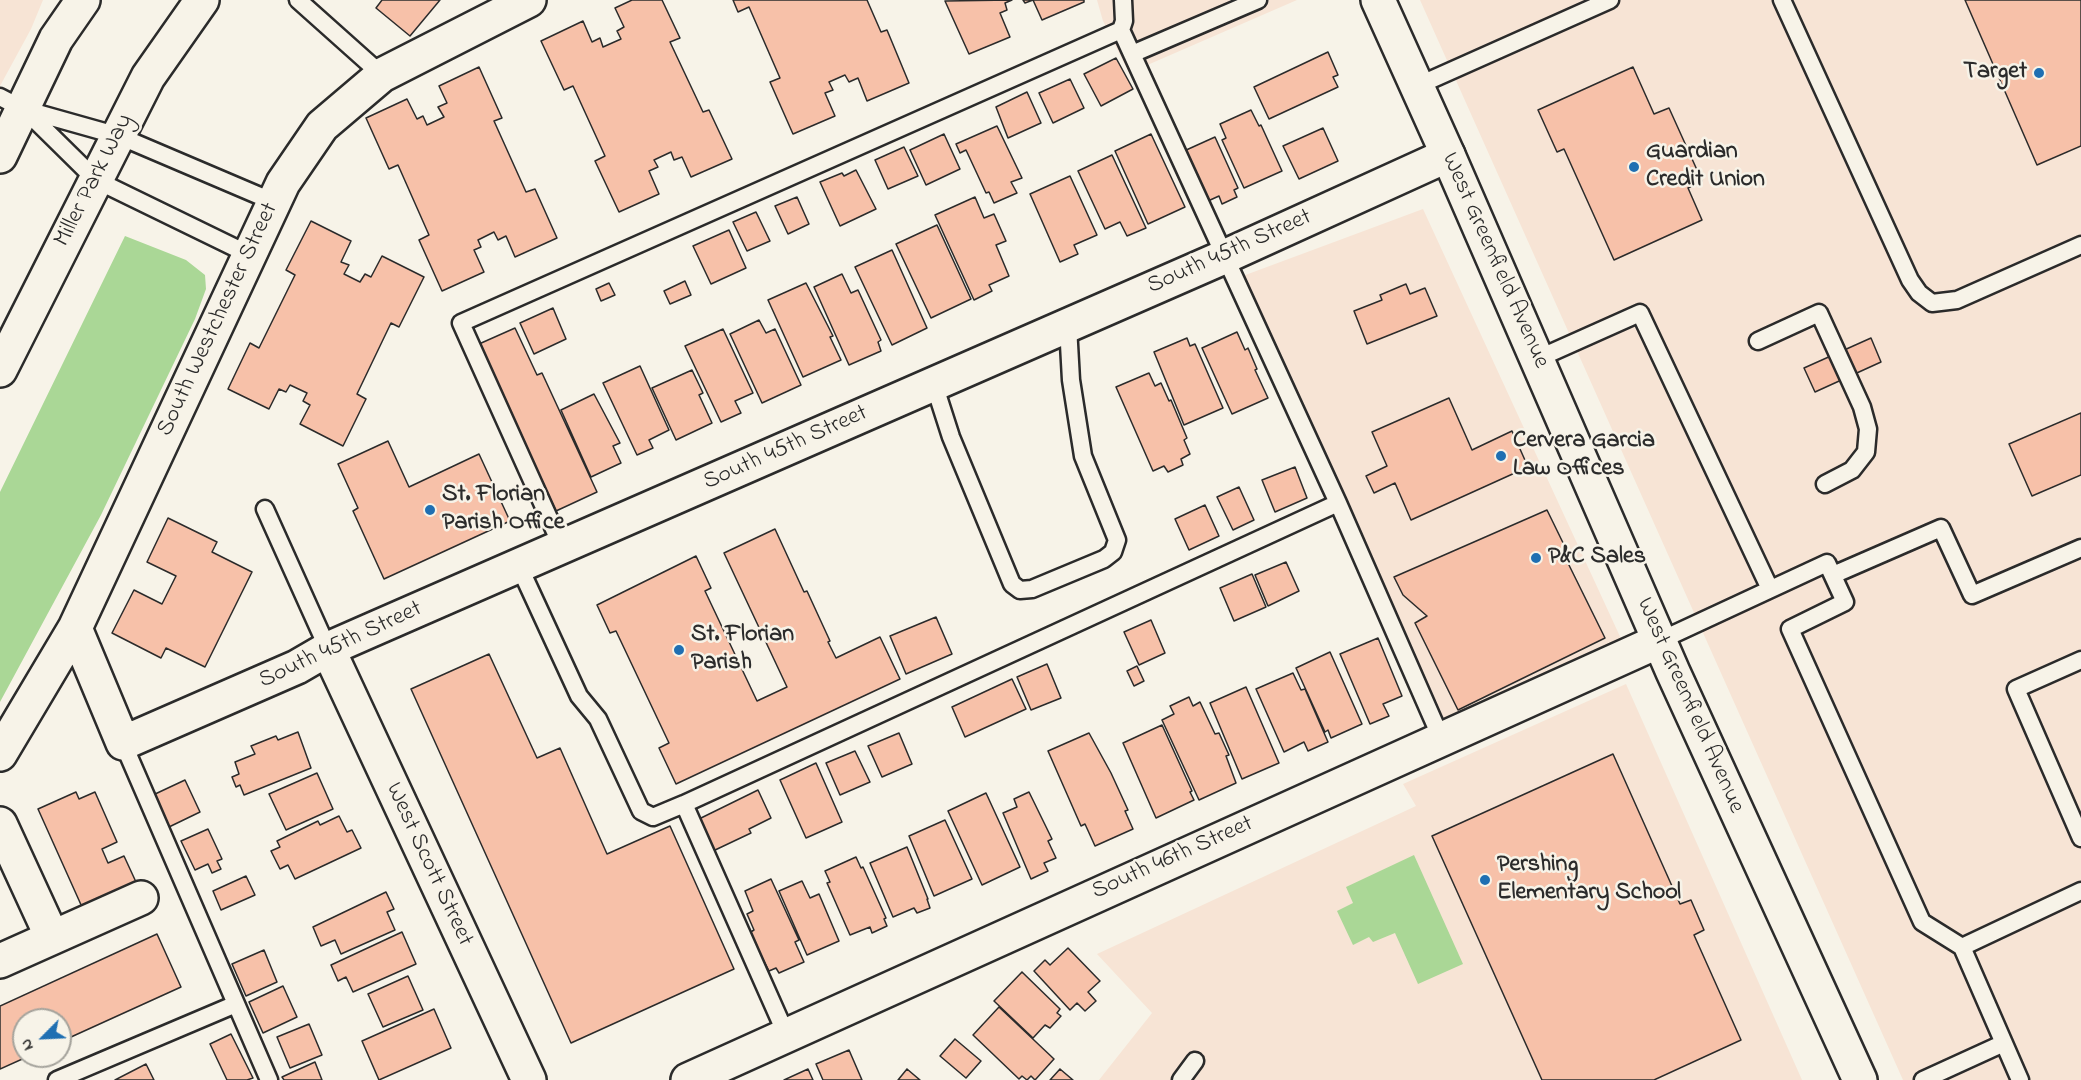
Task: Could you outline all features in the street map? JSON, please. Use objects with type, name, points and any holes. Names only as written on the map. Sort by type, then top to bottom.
[{"type":"street","points":[[0,156],[11,103],[82,0]]},
{"type":"street","name":"Miller Park Way","points":[[0,370],[148,77],[202,0]]},
{"type":"street","name":"South Westchester Street","points":[[0,754],[75,628],[283,183],[321,126],[382,75],[530,0]]},
{"type":"street","name":"West Greenfield Avenue","points":[[1378,0],[1659,640],[1860,1080]]},
{"type":"street","name":"South 45th Street","points":[[123,743],[291,670],[328,649],[1068,326],[1448,155]]},
{"type":"street","points":[[75,628],[123,743]]},
{"type":"street","name":"South 46th Street","points":[[688,1080],[1659,640]]},
{"type":"street","name":"West Scott Street","points":[[328,649],[529,1080]]},
{"type":"street","points":[[0,824],[52,937]]},
{"type":"street","points":[[0,961],[141,898]]},
{"type":"lane","points":[[298,0],[382,75]]},
{"type":"lane","points":[[1123,0],[1124,21],[1121,30],[1338,503],[1441,738]]},
{"type":"lane","points":[[1132,54],[1258,0]]},
{"type":"lane","points":[[1417,86],[1610,0]]},
{"type":"lane","points":[[1782,0],[1910,280],[1919,293],[1932,303],[1958,300],[2081,245]]},
{"type":"lane","points":[[562,547],[461,323],[1121,30]]},
{"type":"lane","points":[[11,103],[119,136],[274,202]]},
{"type":"lane","points":[[11,103],[96,180],[250,255]]},
{"type":"lane","points":[[1537,359],[1640,313],[1770,589]]},
{"type":"lane","points":[[1758,341],[1820,313],[1862,407],[1868,429],[1866,452],[1852,470],[1825,484]]},
{"type":"lane","points":[[934,384],[951,437],[1012,584],[1020,590],[1032,589],[1104,559],[1113,552],[1117,540],[1083,456],[1071,380],[1068,326]]},
{"type":"lane","points":[[519,566],[579,696],[598,719],[641,811],[653,817],[1338,503]]},
{"type":"lane","points":[[265,509],[328,649]]},
{"type":"lane","points":[[1833,575],[1941,528],[1971,595],[2081,548]]},
{"type":"lane","points":[[1659,640],[1827,562],[1845,602],[1790,629],[1922,922],[1962,947],[2020,1080]]},
{"type":"lane","points":[[2081,660],[2016,689],[2081,838]]},
{"type":"lane","points":[[123,743],[269,1080]]},
{"type":"lane","points":[[684,804],[786,1034]]},
{"type":"lane","points":[[1962,947],[2081,891]]},
{"type":"lane","points":[[57,1080],[236,1004]]},
{"type":"lane","points":[[1923,1080],[2004,1043]]},
{"type":"lane","points":[[1181,1080],[1195,1061]]},
{"type":"shaded area","points":[[0,0],[43,0],[31,29],[0,86]]},
{"type":"shaded area","points":[[1097,0],[1297,0],[1129,73],[1103,21]]},
{"type":"shaded area","points":[[1420,0],[2081,0],[2081,1080],[1903,1080]]},
{"type":"shaded area","points":[[1423,209],[1623,643],[1442,727],[1240,277]]},
{"type":"shaded area","name":"Pershing Elementary School","points":[[1626,684],[1802,1080],[1099,1080],[1152,1013],[1097,954],[1416,806],[1403,784]]},
{"type":"green space","points":[[125,236],[186,260],[205,275],[206,289],[195,319],[101,515],[0,702],[0,492]]},
{"type":"green space","points":[[1414,855],[1463,964],[1418,984],[1395,933],[1373,942],[1369,937],[1353,945],[1337,911],[1353,903],[1346,887]]},
{"type":"building","points":[[382,0],[440,0],[410,36],[376,8]]},
{"type":"building","points":[[632,0],[662,0],[680,38],[670,42],[703,112],[709,110],[732,159],[691,177],[682,157],[674,160],[671,152],[654,160],[658,167],[649,171],[659,194],[619,212],[595,161],[605,156],[573,86],[564,90],[541,41],[583,21],[592,42],[600,38],[603,47],[621,39],[617,31],[624,27],[615,8]]},
{"type":"building","points":[[733,0],[867,0],[881,32],[887,30],[909,83],[867,101],[858,78],[849,82],[845,75],[829,82],[833,90],[825,93],[835,116],[793,134],[770,82],[780,78],[749,7],[738,12]]},
{"type":"building","points":[[1012,0],[1005,3],[1007,10],[1000,13],[1010,37],[969,54],[945,1]]},
{"type":"building","points":[[1033,0],[1084,0],[1084,2],[1042,20]]},
{"type":"building","name":"Target","points":[[1965,0],[2081,0],[2081,146],[2037,165]]},
{"type":"building","points":[[1328,52],[1338,75],[1333,77],[1338,87],[1269,119],[1254,87]]},
{"type":"building","points":[[1116,58],[1133,89],[1101,106],[1084,74]]},
{"type":"building","points":[[479,67],[502,118],[494,121],[526,192],[535,189],[557,238],[515,257],[506,236],[498,240],[494,232],[478,240],[481,247],[474,250],[484,272],[442,291],[419,240],[429,235],[398,165],[389,169],[366,118],[407,99],[417,119],[423,116],[427,125],[444,117],[438,107],[447,103],[439,86]]},
{"type":"building","name":"Guardian Credit Union","points":[[1633,67],[1654,114],[1669,108],[1702,181],[1688,188],[1702,220],[1614,260],[1564,149],[1557,152],[1538,110]]},
{"type":"building","points":[[1070,79],[1084,108],[1053,123],[1039,93]]},
{"type":"building","points":[[1027,92],[1041,123],[1008,138],[996,107]]},
{"type":"building","points":[[1251,110],[1259,126],[1261,125],[1282,171],[1244,188],[1222,140],[1226,138],[1220,124]]},
{"type":"building","points":[[997,126],[1022,178],[1011,182],[1017,193],[994,203],[989,192],[986,193],[966,150],[960,153],[956,144]]},
{"type":"building","points":[[1323,128],[1338,161],[1299,179],[1283,146]]},
{"type":"building","points":[[944,134],[960,169],[926,185],[910,150]]},
{"type":"building","points":[[1151,134],[1185,207],[1148,224],[1115,151]]},
{"type":"building","points":[[1215,137],[1238,188],[1234,190],[1237,197],[1222,204],[1219,196],[1208,201],[1184,151]]},
{"type":"building","points":[[904,147],[918,176],[888,189],[875,160]]},
{"type":"building","points":[[1112,155],[1146,228],[1127,236],[1120,222],[1105,229],[1078,171]]},
{"type":"building","points":[[856,170],[876,209],[840,226],[820,182],[842,173],[844,176]]},
{"type":"building","points":[[1070,176],[1097,235],[1074,245],[1078,254],[1060,262],[1030,194]]},
{"type":"building","points":[[797,197],[809,224],[788,234],[775,206]]},
{"type":"building","points":[[975,197],[984,218],[994,214],[1006,241],[996,245],[1009,276],[989,285],[992,291],[974,300],[935,215]]},
{"type":"building","points":[[756,212],[770,241],[747,251],[733,222]]},
{"type":"building","points":[[311,221],[351,241],[341,262],[349,265],[344,274],[360,282],[365,274],[371,277],[382,256],[424,277],[399,327],[391,323],[357,394],[366,399],[343,446],[300,424],[310,405],[303,401],[307,393],[290,385],[286,392],[279,389],[269,409],[228,389],[250,343],[259,348],[295,275],[286,270]]},
{"type":"building","points":[[937,225],[971,299],[931,318],[896,244]]},
{"type":"building","points":[[729,230],[746,268],[711,284],[693,246]]},
{"type":"building","points":[[892,250],[927,328],[892,345],[855,267]]},
{"type":"building","points":[[842,274],[851,293],[858,290],[881,340],[878,342],[881,351],[849,365],[814,287]]},
{"type":"building","points":[[685,281],[691,295],[670,304],[664,291]]},
{"type":"building","points":[[609,283],[615,295],[601,301],[596,289]]},
{"type":"building","points":[[806,283],[833,336],[830,337],[841,360],[803,377],[768,300]]},
{"type":"building","points":[[1406,284],[1410,294],[1425,288],[1437,316],[1367,344],[1354,311],[1382,300],[1380,295]]},
{"type":"building","points":[[553,308],[566,339],[534,354],[520,323]]},
{"type":"building","points":[[759,320],[766,333],[775,329],[801,385],[762,403],[730,334]]},
{"type":"building","points":[[515,328],[537,375],[542,373],[597,492],[556,511],[479,344]]},
{"type":"building","points":[[723,329],[753,393],[735,401],[741,413],[721,422],[685,346]]},
{"type":"building","points":[[1237,332],[1245,350],[1248,348],[1268,398],[1232,414],[1202,348]]},
{"type":"building","points":[[1187,338],[1190,346],[1195,344],[1223,408],[1184,425],[1154,352]]},
{"type":"building","points":[[1871,338],[1881,362],[1815,392],[1804,368]]},
{"type":"building","points":[[640,366],[669,430],[649,440],[653,448],[637,455],[603,383]]},
{"type":"building","points":[[692,370],[703,393],[699,395],[712,423],[676,440],[652,388]]},
{"type":"building","points":[[1149,373],[1155,386],[1161,383],[1169,401],[1171,400],[1187,438],[1184,440],[1190,454],[1181,459],[1183,465],[1168,472],[1164,466],[1153,471],[1116,387]]},
{"type":"building","points":[[594,394],[620,443],[613,446],[621,463],[591,477],[561,410]]},
{"type":"building","points":[[1449,398],[1472,450],[1512,431],[1528,467],[1411,520],[1395,483],[1374,493],[1366,476],[1387,466],[1372,432]]},
{"type":"building","points":[[2081,413],[2081,475],[2032,496],[2009,444]]},
{"type":"building","name":"St. Florian Parish Office","points":[[388,441],[409,487],[479,454],[510,521],[384,579],[353,511],[358,508],[338,464]]},
{"type":"building","points":[[1295,467],[1307,498],[1275,512],[1262,480]]},
{"type":"building","points":[[1239,487],[1254,520],[1233,530],[1217,497]]},
{"type":"building","points":[[1205,505],[1219,536],[1189,550],[1175,519]]},
{"type":"building","points":[[1547,510],[1568,553],[1564,555],[1605,638],[1458,710],[1415,623],[1427,616],[1403,595],[1394,577]]},
{"type":"building","points":[[168,518],[217,542],[212,552],[252,572],[205,667],[166,648],[161,658],[112,633],[134,590],[162,604],[176,576],[147,562]]},
{"type":"building","name":"St. Florian Parish","points":[[775,529],[804,592],[807,591],[836,658],[880,637],[900,679],[676,784],[659,748],[669,743],[616,631],[610,633],[597,605],[696,556],[711,588],[705,591],[757,701],[787,687],[724,553]]},
{"type":"building","points":[[1286,562],[1299,591],[1268,606],[1255,575]]},
{"type":"building","points":[[1252,574],[1266,607],[1234,621],[1220,588]]},
{"type":"building","points":[[936,617],[952,654],[906,674],[890,636]]},
{"type":"building","points":[[1151,620],[1165,653],[1139,665],[1124,632]]},
{"type":"building","points":[[1378,638],[1402,696],[1383,704],[1389,716],[1370,724],[1340,654]]},
{"type":"building","points":[[1330,652],[1362,724],[1331,738],[1328,730],[1325,732],[1296,668]]},
{"type":"building","points":[[489,654],[537,758],[560,748],[607,854],[670,826],[734,969],[571,1043],[411,689]]},
{"type":"building","points":[[1047,664],[1061,698],[1031,710],[1017,677]]},
{"type":"building","points":[[1137,666],[1144,681],[1134,686],[1127,671]]},
{"type":"building","points":[[1293,673],[1301,690],[1305,689],[1328,742],[1308,751],[1304,742],[1284,752],[1256,689]]},
{"type":"building","points":[[1012,679],[1026,709],[965,737],[952,707]]},
{"type":"building","points":[[1246,687],[1279,763],[1242,779],[1210,703]]},
{"type":"building","points":[[1189,697],[1193,706],[1200,702],[1215,734],[1219,733],[1229,755],[1226,756],[1236,783],[1199,800],[1162,720],[1174,714],[1170,706]]},
{"type":"building","points":[[1162,725],[1194,800],[1156,818],[1123,743]]},
{"type":"building","points":[[298,732],[311,768],[244,795],[240,785],[236,787],[232,777],[239,774],[235,762],[255,754],[251,746],[276,736],[278,740]]},
{"type":"building","points":[[899,733],[912,764],[882,777],[868,746]]},
{"type":"building","points":[[1089,733],[1128,810],[1125,811],[1133,829],[1095,846],[1085,824],[1081,826],[1048,751]]},
{"type":"building","points":[[855,751],[870,782],[840,795],[826,763]]},
{"type":"building","points":[[1613,754],[1680,904],[1691,900],[1704,930],[1694,935],[1741,1040],[1654,1080],[1542,1080],[1432,836]]},
{"type":"building","points":[[816,763],[842,822],[806,838],[780,780]]},
{"type":"building","points":[[317,773],[333,809],[286,830],[269,794]]},
{"type":"building","points":[[185,780],[200,812],[169,827],[153,795]]},
{"type":"building","points":[[758,790],[771,818],[749,829],[751,833],[713,851],[699,819]]},
{"type":"building","points":[[76,792],[79,799],[95,792],[117,842],[102,849],[108,863],[124,856],[136,882],[82,907],[38,809]]},
{"type":"building","points":[[1029,792],[1052,839],[1048,841],[1056,858],[1044,863],[1048,871],[1031,879],[1003,813],[1017,807],[1014,799]]},
{"type":"building","points":[[986,793],[1020,867],[982,885],[948,811]]},
{"type":"building","points":[[339,816],[347,832],[352,830],[361,848],[295,879],[288,865],[280,869],[271,851],[280,847],[277,841],[318,821],[320,825]]},
{"type":"building","points":[[945,820],[972,879],[934,896],[909,836]]},
{"type":"building","points":[[208,829],[222,859],[217,861],[221,869],[212,873],[208,864],[195,870],[181,841]]},
{"type":"building","points":[[907,847],[930,908],[917,913],[914,908],[893,917],[870,863]]},
{"type":"building","points":[[856,857],[861,868],[863,867],[886,918],[884,919],[887,926],[872,933],[870,927],[850,935],[827,883],[830,882],[825,871]]},
{"type":"building","points":[[246,876],[255,895],[221,910],[213,891]]},
{"type":"building","points":[[771,879],[799,940],[795,942],[804,962],[779,973],[776,968],[769,971],[749,933],[754,930],[747,914],[753,911],[745,891]]},
{"type":"building","points":[[802,881],[810,898],[819,894],[839,941],[807,955],[779,891]]},
{"type":"building","points":[[386,892],[394,909],[387,912],[395,930],[341,954],[335,940],[321,946],[313,927]]},
{"type":"building","points":[[402,932],[416,964],[353,992],[346,977],[338,981],[331,965]]},
{"type":"building","points":[[157,934],[181,987],[72,1037],[72,1008],[12,1008],[12,1064],[0,1069],[0,1006]]},
{"type":"building","points":[[1068,948],[1100,981],[1088,992],[1096,1001],[1085,1011],[1077,1003],[1070,1010],[1034,971],[1045,960],[1050,965]]},
{"type":"building","points":[[264,950],[277,982],[246,996],[232,964]]},
{"type":"building","points":[[1022,972],[1060,1009],[1057,1013],[1061,1016],[1050,1028],[1045,1025],[1033,1038],[994,1001]]},
{"type":"building","points":[[408,976],[423,1010],[383,1027],[368,994]]},
{"type":"building","points":[[283,986],[297,1017],[263,1033],[249,1002]]},
{"type":"building","points":[[999,1007],[1054,1059],[1035,1080],[1031,1076],[1027,1080],[1022,1076],[1019,1079],[973,1035]]},
{"type":"building","points":[[434,1009],[451,1048],[379,1080],[362,1041]]},
{"type":"building","points":[[309,1024],[322,1055],[290,1068],[277,1037]]},
{"type":"building","points":[[231,1034],[253,1078],[227,1080],[210,1044]]},
{"type":"building","points":[[955,1039],[981,1061],[966,1078],[940,1056]]},
{"type":"building","points":[[849,1050],[862,1080],[823,1080],[816,1064]]},
{"type":"building","points":[[315,1062],[322,1080],[284,1080],[282,1077]]},
{"type":"building","points":[[146,1064],[154,1080],[115,1080]]},
{"type":"building","points":[[808,1069],[813,1080],[784,1080]]},
{"type":"building","points":[[907,1069],[920,1080],[898,1080]]},
{"type":"building","points":[[1060,1069],[1073,1080],[1050,1080]]},
{"type":"place","name":"Target","points":[[2039,73]]},
{"type":"place","name":"Guardian Credit Union","points":[[1634,167]]},
{"type":"place","name":"Cervera Garcia Law Offices","points":[[1501,456]]},
{"type":"place","name":"St. Florian Parish Office","points":[[430,510]]},
{"type":"place","name":"P&C Sales","points":[[1536,558]]},
{"type":"place","name":"St. Florian Parish","points":[[679,650]]},
{"type":"place","name":"Pershing Elementary School","points":[[1485,880]]}]
